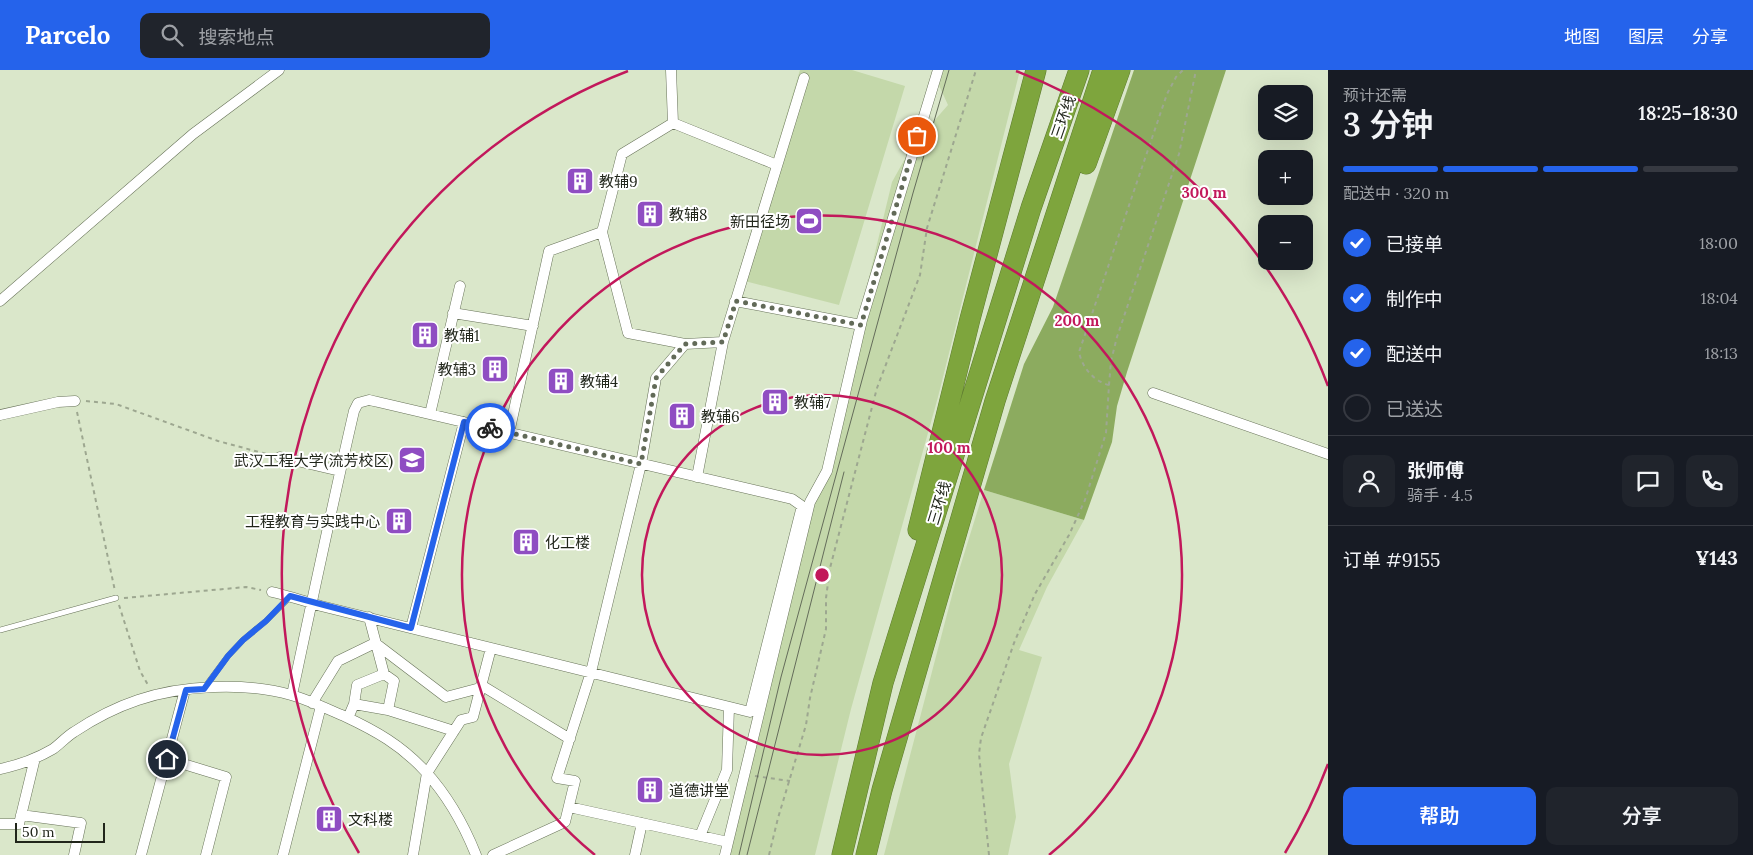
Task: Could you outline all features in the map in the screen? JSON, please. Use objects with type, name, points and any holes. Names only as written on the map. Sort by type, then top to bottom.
[{"type":"highway","points":[[883,683],[940,438],[1036,70]]},
{"type":"highway","name":"三环线","points":[[842,855],[883,683],[1031,208],[1079,70]]},
{"type":"highway","name":"三环线","points":[[866,855],[882,790],[1002,380],[1103,70]]},
{"type":"highway","points":[[1002,380],[1037,306],[1120,70]]},
{"type":"street","points":[[0,301],[193,134],[279,70]]},
{"type":"street","points":[[671,70],[673,124]]},
{"type":"street","points":[[725,855],[810,502],[827,471],[861,325],[938,70]]},
{"type":"street","points":[[697,477],[723,342],[804,78]]},
{"type":"street","points":[[673,124],[772,163]]},
{"type":"street","points":[[673,124],[622,154],[602,232],[628,333],[685,344],[723,342]]},
{"type":"street","points":[[509,433],[549,251],[602,232]]},
{"type":"street","points":[[430,414],[460,286]]},
{"type":"street","points":[[736,301],[861,325]]},
{"type":"street","points":[[453,313],[533,326]]},
{"type":"street","points":[[493,855],[565,822],[574,781],[557,778],[591,672],[641,464],[656,378],[685,344]]},
{"type":"street","points":[[1153,392],[1328,454]]},
{"type":"street","points":[[272,592],[290,596],[312,603],[369,618],[750,712],[802,506],[792,499],[430,414],[369,400],[358,403],[354,411],[340,471],[312,603],[292,695]]},
{"type":"street","points":[[0,415],[58,402],[75,401]]},
{"type":"street","points":[[411,628],[464,422]]},
{"type":"street","points":[[280,457],[340,471]]},
{"type":"street","points":[[369,618],[384,674],[394,681],[388,710]]},
{"type":"street","points":[[376,643],[446,697],[481,687],[570,739]]},
{"type":"street","points":[[283,855],[316,704],[338,661],[376,643]]},
{"type":"street","points":[[413,855],[426,773],[461,720],[473,717],[491,648]]},
{"type":"street","points":[[348,718],[354,704],[357,685],[384,674]]},
{"type":"street","points":[[0,770],[19,765],[54,748],[74,732],[113,710],[153,696],[186,690],[238,688],[292,695],[382,734],[426,773],[446,798],[476,855]]},
{"type":"street","points":[[141,855],[186,690]]},
{"type":"street","points":[[354,704],[388,710],[454,731]]},
{"type":"street","points":[[700,836],[727,770],[729,706]]},
{"type":"street","points":[[0,824],[19,824],[35,758]]},
{"type":"street","points":[[167,759],[226,777],[206,855]]},
{"type":"street","points":[[727,770],[745,774]]},
{"type":"street","points":[[568,807],[728,842]]},
{"type":"street","points":[[21,815],[81,823],[74,855]]},
{"type":"street","points":[[635,855],[642,823]]},
{"type":"lane","points":[[204,689],[228,656],[290,596]]},
{"type":"lane","points":[[0,630],[116,598]]},
{"type":"path","points":[[769,855],[806,725],[810,698],[826,629],[826,598],[830,568],[877,388],[920,275],[927,228],[976,70]]},
{"type":"path","points":[[1109,385],[1103,384],[1081,363],[1079,352],[1167,94],[1176,77],[1183,70]]},
{"type":"path","points":[[989,855],[979,754],[981,738],[1014,643],[1035,594],[1069,535],[1085,500],[1106,433],[1111,361],[1117,337],[1179,154],[1196,70]]},
{"type":"path","points":[[153,696],[140,672],[116,598],[75,401],[116,404],[218,441],[280,457]]},
{"type":"path","points":[[116,598],[246,588],[272,592]]},
{"type":"path","points":[[745,774],[766,779],[790,781]]},
{"type":"green space","name":"新田径场","points":[[800,70],[852,70],[905,86],[839,305],[737,279]]},
{"type":"green space","points":[[932,70],[1020,70],[938,397],[851,709],[815,855],[730,855],[892,182],[912,146],[948,105]]},
{"type":"green space","points":[[1134,70],[1226,70],[1127,372],[1117,406],[1112,442],[1084,520],[984,490],[1024,364],[1053,307]]},
{"type":"green space","points":[[984,490],[1084,520],[1047,587],[1019,650],[1042,657],[1009,764],[1016,817],[1008,855],[884,855],[956,580]]},
{"type":"tram line","points":[[739,855],[781,677],[913,193],[949,70]]},
{"type":"tram line","points":[[747,855],[844,472]]},
{"type":"way so far","points":[[490,428],[641,464],[656,378],[685,344],[723,342],[736,301],[861,325],[917,136]]},
{"type":"place","name":"教辅9","points":[[580,181]]},
{"type":"place","name":"教辅8","points":[[650,214]]},
{"type":"place","name":"新田径场","points":[[809,221]]},
{"type":"place","name":"教辅1","points":[[425,335]]},
{"type":"place","name":"教辅3","points":[[495,369]]},
{"type":"place","name":"教辅4","points":[[561,381]]},
{"type":"place","name":"教辅7","points":[[775,402]]},
{"type":"place","name":"教辅6","points":[[682,416]]},
{"type":"place","name":"武汉工程大学(流芳校区)","points":[[412,460]]},
{"type":"place","name":"工程教育与实践中心","points":[[399,521]]},
{"type":"place","name":"化工楼","points":[[526,542]]},
{"type":"place","name":"道德讲堂","points":[[650,790]]},
{"type":"place","name":"文科楼","points":[[329,819]]},
{"type":"route","points":[[167,759],[186,690],[204,689],[228,656],[290,596],[411,628],[464,422],[490,428]]}]
